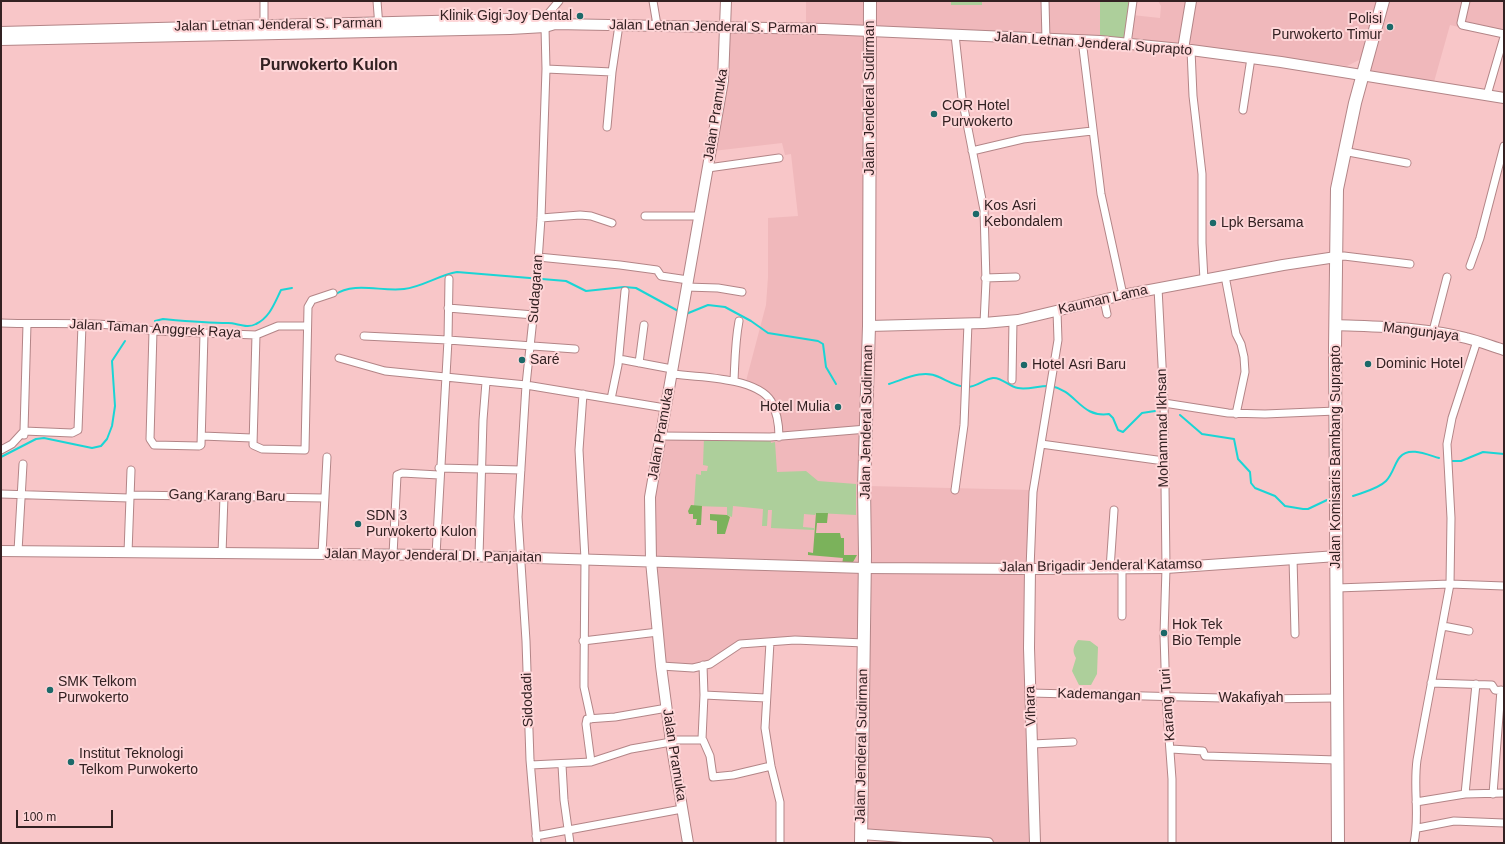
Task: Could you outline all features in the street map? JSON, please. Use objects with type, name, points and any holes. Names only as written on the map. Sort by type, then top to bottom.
[{"type":"main road","name":"Jalan Jenderal Sudirman","points":[[861,838],[864,568],[869,326],[870,1]]},
{"type":"main road","name":"Jalan Komisaris Bambang Suprapto","points":[[1338,843],[1335,326],[1337,188],[1343,151],[1362,74],[1383,1]]},
{"type":"street","points":[[264,1],[264,22]]},
{"type":"street","points":[[377,1],[379,28]]},
{"type":"street","points":[[549,24],[559,1]]},
{"type":"street","points":[[653,1],[657,25]]},
{"type":"street","name":"Jalan Pramuka","points":[[688,843],[670,741],[658,632],[651,561],[650,497],[682,306],[723,81],[726,1]]},
{"type":"street","points":[[1045,1],[1046,40]]},
{"type":"street","points":[[1127,44],[1133,1]]},
{"type":"street","points":[[1191,1],[1187,49],[1202,174],[1202,243],[1204,280]]},
{"type":"street","points":[[1466,1],[1461,23],[1468,27],[1504,34]]},
{"type":"street","name":"Jalan Letnan Jenderal S. Parman","points":[[1,40],[51,34],[264,22],[379,28]]},
{"type":"street","name":"Jalan Letnan Jenderal S. Parman","points":[[1,32],[51,34],[549,24],[657,25],[870,32]]},
{"type":"street","name":"Sudagaran","points":[[520,557],[518,517],[526,385],[534,315],[541,218],[549,24]]},
{"type":"street","points":[[607,127],[612,72],[619,25]]},
{"type":"street","name":"Jalan Letnan Jenderal Suprapto","points":[[870,32],[1046,40],[1082,40],[1187,49],[1362,74],[1504,98]]},
{"type":"street","points":[[955,35],[962,98],[984,210],[984,323]]},
{"type":"street","points":[[1487,95],[1504,37]]},
{"type":"street","points":[[1082,40],[1092,131],[1101,194],[1123,295]]},
{"type":"street","points":[[1243,110],[1251,58]]},
{"type":"street","points":[[546,69],[612,72]]},
{"type":"street","points":[[972,151],[1023,138],[1092,131]]},
{"type":"street","points":[[1470,266],[1480,238],[1504,146]]},
{"type":"street","points":[[1343,151],[1407,163]]},
{"type":"street","points":[[708,168],[779,158]]},
{"type":"street","points":[[541,218],[580,215],[591,216],[612,223]]},
{"type":"street","points":[[645,216],[699,216]]},
{"type":"street","points":[[1336,257],[1344,256],[1410,264]]},
{"type":"street","points":[[538,257],[657,270],[661,276],[687,283],[742,292]]},
{"type":"street","name":"Kauman Lama","points":[[869,326],[984,323],[1013,320],[1158,288],[1336,257]]},
{"type":"street","points":[[1225,276],[1236,334],[1241,344],[1244,357],[1245,372],[1236,414]]},
{"type":"street","points":[[985,278],[1016,277]]},
{"type":"street","points":[[1433,331],[1447,277]]},
{"type":"street","points":[[436,555],[439,472],[448,340],[449,279]]},
{"type":"street","name":"Mohammad Ikhsan","points":[[1158,288],[1164,403],[1166,568]]},
{"type":"street","points":[[611,399],[619,359],[625,291]]},
{"type":"street","points":[[256,335],[253,445],[258,449],[305,450],[307,390],[306,326],[310,303],[312,300],[333,293]]},
{"type":"street","points":[[1104,300],[1107,314]]},
{"type":"street","points":[[448,308],[534,315]]},
{"type":"street","points":[[1030,569],[1033,492],[1058,340],[1057,311]]},
{"type":"street","points":[[1012,380],[1013,320]]},
{"type":"street","points":[[734,381],[737,354],[735,344],[739,321]]},
{"type":"street","name":"Jalan Taman Anggrek Raya","points":[[1,323],[133,326],[153,331],[256,335],[278,326],[306,326]]},
{"type":"street","points":[[955,490],[964,425],[968,323]]},
{"type":"street","points":[[24,433],[27,324]]},
{"type":"street","points":[[1,450],[12,444],[24,433],[72,433],[78,430],[82,325]]},
{"type":"street","points":[[639,363],[644,325]]},
{"type":"street","name":"Mangunjaya","points":[[1335,326],[1412,328],[1477,341],[1504,350]]},
{"type":"street","points":[[153,331],[150,442],[154,445],[201,445],[204,333]]},
{"type":"street","points":[[364,336],[575,349]]},
{"type":"street","points":[[1414,843],[1418,828],[1414,780],[1450,584],[1450,518],[1447,444],[1452,418],[1477,341]]},
{"type":"street","points":[[339,358],[385,371],[526,385],[665,408]]},
{"type":"street","points":[[619,359],[672,372],[734,381],[760,391],[770,399],[776,411],[779,437]]},
{"type":"street","points":[[479,556],[481,469],[486,382]]},
{"type":"street","points":[[583,394],[579,450],[585,559],[583,641],[584,687],[591,719]]},
{"type":"street","points":[[1164,403],[1236,414],[1336,411]]},
{"type":"street","points":[[660,436],[779,437],[867,429]]},
{"type":"street","points":[[202,436],[252,438]]},
{"type":"street","points":[[1041,444],[1164,461]]},
{"type":"street","points":[[322,554],[326,457]]},
{"type":"street","points":[[18,551],[23,464]]},
{"type":"street","points":[[393,555],[397,475],[402,473],[481,469],[521,470]]},
{"type":"street","points":[[128,553],[131,470]]},
{"type":"street","points":[[1,494],[130,496]]},
{"type":"street","name":"Gang Karang Baru","points":[[130,496],[324,498]]},
{"type":"street","points":[[222,554],[224,496]]},
{"type":"street","points":[[1110,569],[1114,510]]},
{"type":"street","name":"Jalan Mayor Jenderal DI. Panjaitan","points":[[1,551],[436,555],[864,568]]},
{"type":"street","name":"Jalan Brigadir Jenderal Katamso","points":[[864,568],[1166,568],[1337,556]]},
{"type":"street","name":"Sidodadi","points":[[520,557],[525,628],[530,765],[536,840]]},
{"type":"street","points":[[1293,558],[1295,634]]},
{"type":"street","name":"Karang Turi","points":[[1166,568],[1164,633],[1166,697],[1171,749],[1172,843]]},
{"type":"street","name":"Vihara","points":[[1030,569],[1029,648],[1035,843]]},
{"type":"street","points":[[1122,569],[1122,616]]},
{"type":"street","points":[[1337,588],[1450,584],[1504,586]]},
{"type":"street","points":[[1443,626],[1469,631]]},
{"type":"street","points":[[583,641],[658,632]]},
{"type":"street","points":[[662,666],[693,668],[710,664],[740,644],[795,640],[864,643]]},
{"type":"street","points":[[770,642],[765,728],[770,766],[780,802],[780,843]]},
{"type":"street","points":[[703,665],[704,695],[702,738],[707,745],[713,777],[733,775],[770,766]]},
{"type":"street","points":[[1431,683],[1492,685],[1495,690],[1503,691],[1493,794]]},
{"type":"street","points":[[1465,794],[1476,684]]},
{"type":"street","name":"Kademangan","points":[[1031,693],[1166,697]]},
{"type":"street","points":[[704,695],[766,698]]},
{"type":"street","name":"Wakafiyah","points":[[1166,697],[1337,698]]},
{"type":"street","points":[[592,762],[586,720],[615,717],[667,708]]},
{"type":"street","points":[[530,765],[562,765],[592,762],[631,749],[670,741],[702,738]]},
{"type":"street","points":[[1033,744],[1073,742]]},
{"type":"street","points":[[1171,749],[1202,751],[1205,756],[1337,760]]},
{"type":"street","points":[[562,765],[564,800],[570,843]]},
{"type":"street","points":[[1416,802],[1465,794],[1504,793]]},
{"type":"street","points":[[536,840],[568,830],[682,809]]},
{"type":"street","points":[[1418,828],[1454,821],[1504,823]]},
{"type":"street","points":[[861,838],[988,843]]},
{"type":"shaded area","points":[[806,1],[979,1],[982,5],[982,1],[1100,1],[1100,41],[870,32],[859,566],[653,561],[655,472],[660,436],[779,437],[779,426],[764,392],[756,384],[746,381],[766,305],[768,277],[768,218],[798,216],[791,154],[785,155],[782,143],[713,151],[726,27],[806,28]]},
{"type":"shaded area","points":[[1158,1],[1380,1],[1361,59],[1347,66],[1128,38],[1132,15],[1160,18],[1161,6]]},
{"type":"shaded area","points":[[1387,1],[1504,1],[1504,37],[1450,25],[1432,89],[1365,77]]},
{"type":"shaded area","points":[[868,486],[1033,490],[1026,573],[1034,843],[1009,843],[863,833]]},
{"type":"shaded area","points":[[652,563],[860,574],[857,641],[740,644],[710,665],[662,665]]},
{"type":"green space","points":[[951,1],[982,1],[982,5],[951,5]]},
{"type":"green space","points":[[1100,1],[1132,1],[1127,44],[1100,41]]},
{"type":"green space","points":[[704,437],[770,437],[771,443],[775,442],[777,472],[806,471],[818,481],[856,484],[856,515],[816,513],[815,515],[804,514],[803,527],[814,528],[814,530],[771,528],[772,510],[768,510],[767,526],[762,526],[763,509],[733,506],[732,517],[727,515],[727,507],[694,506],[696,474],[701,475],[701,471],[707,471],[708,466],[703,465]]},
{"type":"green space","points":[[691,505],[702,506],[701,525],[696,525],[697,519],[693,519],[693,514],[689,514],[688,511]]},
{"type":"green space","points":[[816,513],[828,513],[827,523],[817,523],[816,533],[840,533],[841,538],[844,538],[844,555],[857,555],[853,562],[842,565],[843,558],[808,555],[808,552],[813,553]]},
{"type":"green space","points":[[710,514],[727,515],[730,517],[725,534],[717,534],[717,521],[710,520]]},
{"type":"green space","points":[[1078,640],[1090,641],[1098,647],[1097,674],[1091,685],[1079,685],[1072,671],[1076,658],[1074,649]]},
{"type":"waterway","points":[[334,295],[342,291],[359,288],[395,290],[411,288],[457,272],[566,281],[586,291],[624,287],[636,288],[680,312]]},
{"type":"waterway","points":[[155,321],[163,319],[231,323],[249,326],[256,324],[265,318],[274,305],[281,290],[292,288]]},
{"type":"waterway","points":[[686,314],[708,305],[725,307],[751,321],[768,333],[818,341],[823,344],[826,367],[836,384]]},
{"type":"waterway","points":[[1,457],[36,439],[44,438],[92,448],[101,446],[107,439],[112,426],[115,406],[112,361],[125,341]]},
{"type":"waterway","points":[[889,384],[920,374],[927,374],[939,377],[963,387],[971,387],[993,378],[999,379],[1018,388],[1051,386],[1067,393],[1091,412],[1109,414],[1113,418],[1118,430],[1123,432],[1142,413],[1155,411]]},
{"type":"waterway","points":[[1180,415],[1202,434],[1234,439],[1238,459],[1250,472],[1251,483],[1255,488],[1275,496],[1285,506],[1308,509],[1327,500]]},
{"type":"waterway","points":[[1353,496],[1383,484],[1390,475],[1398,459],[1408,452],[1419,452],[1439,458]]},
{"type":"waterway","points":[[1452,461],[1461,461],[1483,452],[1504,454]]},
{"type":"place","name":"Klinik Gigi Joy Dental","points":[[580,16]]},
{"type":"place","name":"Polisi Purwokerto Timur","points":[[1390,27]]},
{"type":"place","name":"COR Hotel Purwokerto","points":[[934,114]]},
{"type":"place","name":"Kos Asri Kebondalem","points":[[976,214]]},
{"type":"place","name":"Lpk Bersama","points":[[1213,223]]},
{"type":"place","name":"Saré","points":[[522,360]]},
{"type":"place","name":"Dominic Hotel","points":[[1368,364]]},
{"type":"place","name":"Hotel Asri Baru","points":[[1024,365]]},
{"type":"place","name":"Hotel Mulia","points":[[838,407]]},
{"type":"place","name":"SDN 3 Purwokerto Kulon","points":[[358,524]]},
{"type":"place","name":"Hok Tek Bio Temple","points":[[1164,633]]},
{"type":"place","name":"SMK Telkom Purwokerto","points":[[50,690]]},
{"type":"place","name":"Institut Teknologi Telkom Purwokerto","points":[[71,762]]},
{"type":"district","name":"Purwokerto Kulon","points":[[329,66]]}]
